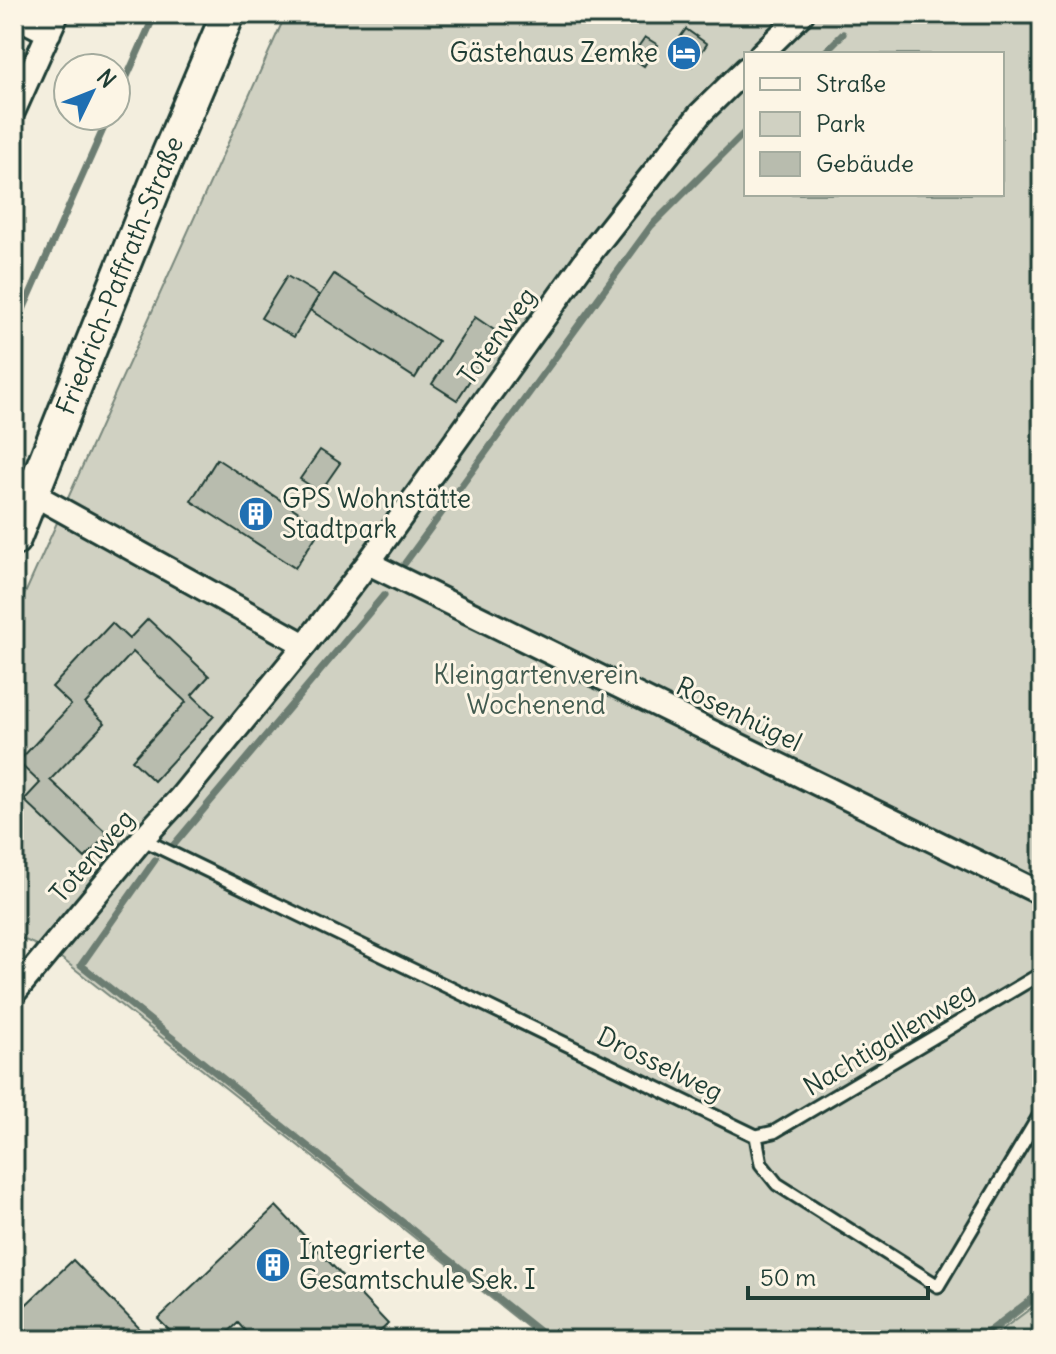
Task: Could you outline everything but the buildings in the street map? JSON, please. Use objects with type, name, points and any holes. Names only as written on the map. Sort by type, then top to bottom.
[{"type":"main road","name":"Friedrich-Paffrath-Straße","points":[[14,539],[155,186],[228,14]]},
{"type":"street","points":[[763,52],[802,14]]},
{"type":"street","points":[[14,15],[53,23],[14,110]]},
{"type":"street","name":"Totenweg","points":[[14,993],[305,645],[368,563],[592,251],[700,114],[744,71]]},
{"type":"street","points":[[33,494],[305,645]]},
{"type":"street","name":"Rosenhügel","points":[[368,563],[1042,894]]},
{"type":"lane","name":"Drosselweg","points":[[142,839],[756,1136]]},
{"type":"lane","name":"Nachtigallenweg","points":[[756,1136],[774,1132],[1042,973]]},
{"type":"lane","points":[[756,1136],[761,1164],[777,1184],[938,1286],[1042,1111]]},
{"type":"green space","name":"Kleingartenverein Wochenend","points":[[286,14],[1042,14],[1042,1296],[984,1340],[544,1340],[56,954],[14,935],[14,618]]},
{"type":"green space","points":[[1042,1300],[1042,1340],[988,1340]]},
{"type":"waterway","points":[[132,65],[155,14]]},
{"type":"waterway","points":[[825,52],[843,34]]},
{"type":"waterway","points":[[14,330],[102,132]]},
{"type":"waterway","points":[[405,563],[651,226],[744,133]]},
{"type":"waterway","points":[[172,847],[384,595]]},
{"type":"waterway","points":[[155,860],[81,965],[550,1340]]},
{"type":"waterway","points":[[978,1340],[1042,1291]]},
{"type":"place","name":"Gästehaus Zemke","points":[[684,53]]},
{"type":"place","name":"GPS Wohnstätte Stadtpark","points":[[256,514]]},
{"type":"place","name":"Integrierte Gesamtschule Sek. I","points":[[273,1265]]}]
